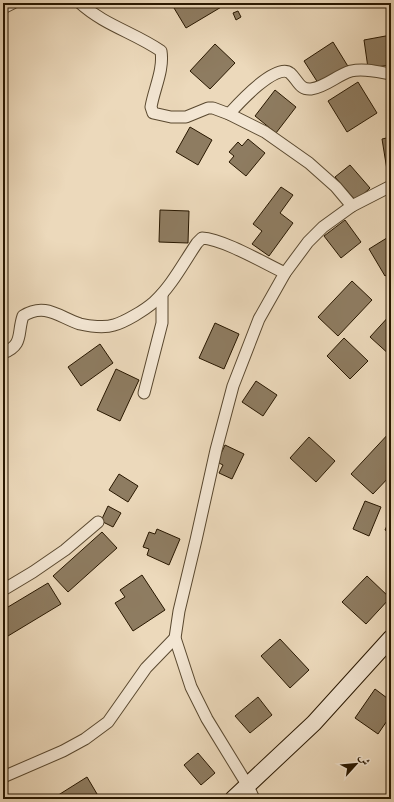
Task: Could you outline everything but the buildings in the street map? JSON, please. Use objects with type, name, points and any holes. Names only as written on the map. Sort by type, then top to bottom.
[{"type":"main road","points":[[233,799],[251,792],[391,638]]},
{"type":"street","points":[[3,8],[13,3]]},
{"type":"street","points":[[80,3],[105,22],[161,51],[161,66],[151,107],[153,113],[171,117],[186,117],[208,108],[213,108],[229,114],[264,132],[310,163],[336,187],[352,206]]},
{"type":"street","points":[[229,114],[240,101],[257,86],[277,73],[284,71],[290,73],[297,82],[305,88],[320,86],[352,71],[367,70],[391,74]]},
{"type":"street","points":[[251,792],[221,743],[191,688],[175,638],[179,611],[216,450],[233,386],[259,319],[285,273],[308,242],[323,227],[352,206],[391,186]]},
{"type":"street","points":[[3,353],[15,347],[23,316],[30,311],[51,311],[81,324],[99,326],[113,325],[126,320],[149,306],[162,294],[202,238],[209,239],[229,247],[285,273]]},
{"type":"street","points":[[144,393],[162,323],[162,294]]},
{"type":"street","points":[[3,590],[65,550],[98,522]]},
{"type":"street","points":[[3,777],[85,739],[108,722],[146,668],[175,638]]}]
